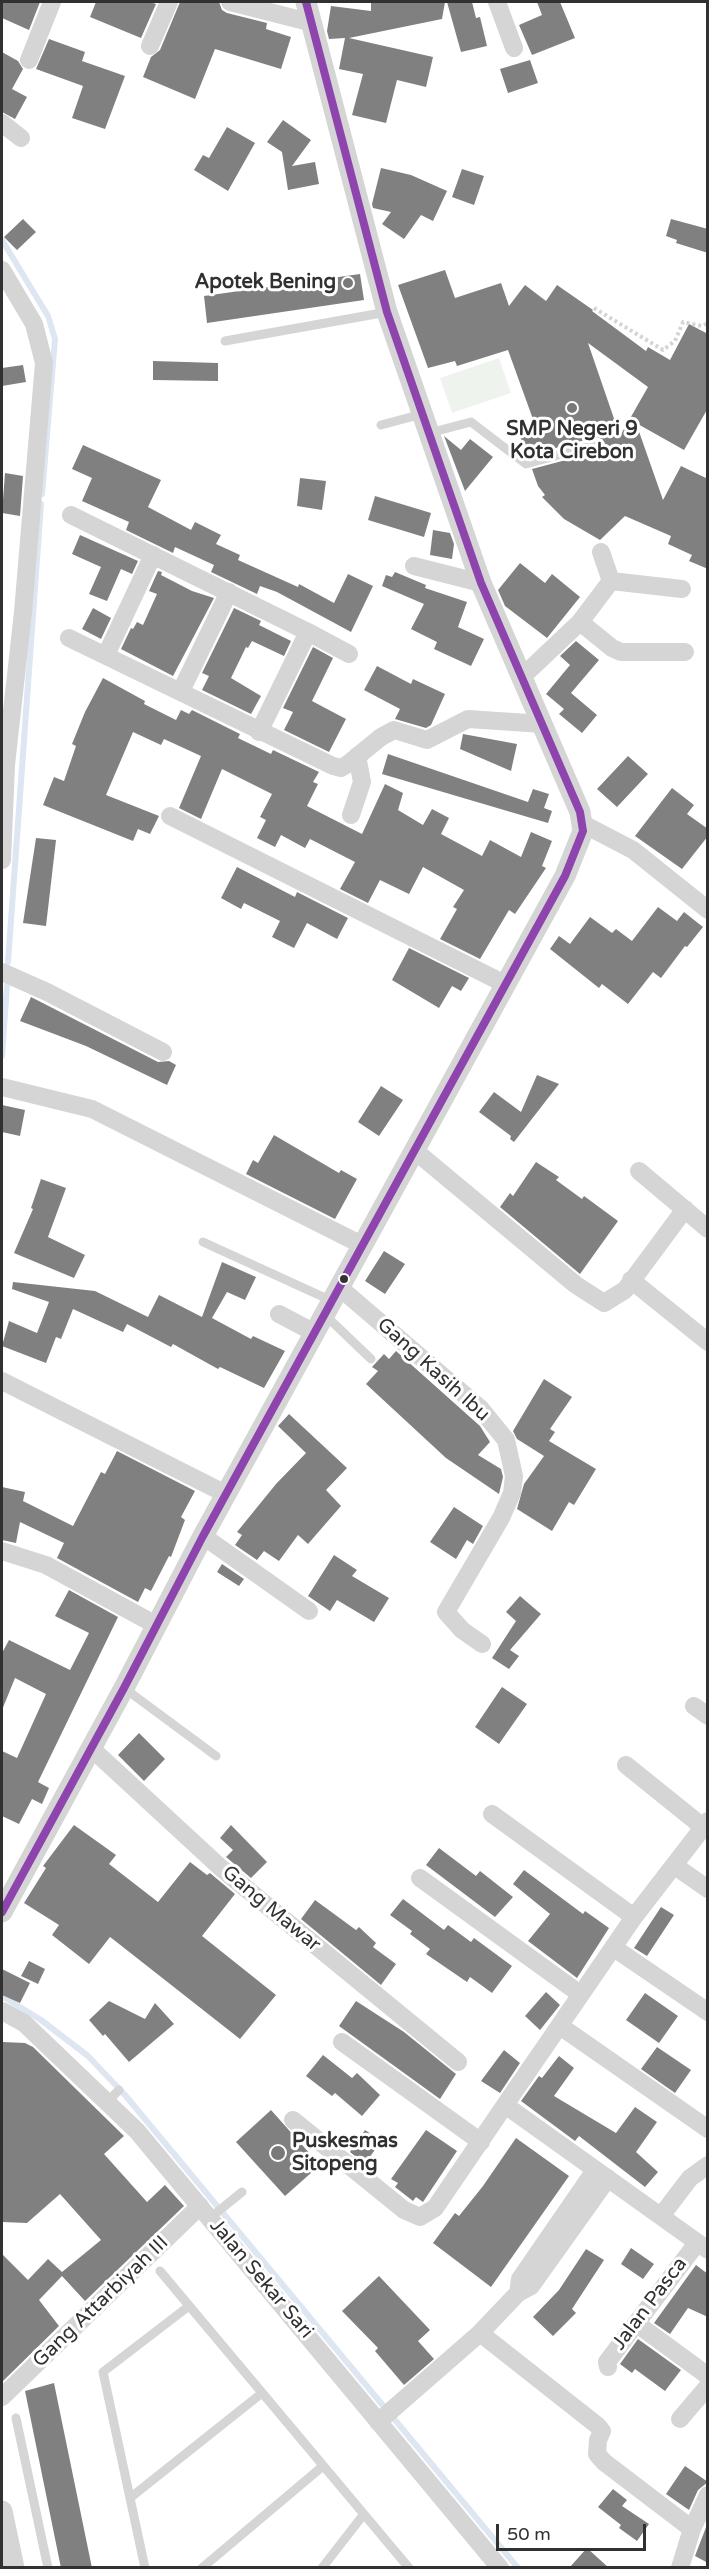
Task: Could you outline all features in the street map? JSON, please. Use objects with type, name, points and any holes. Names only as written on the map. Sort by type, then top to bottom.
[{"type":"street","points":[[29,60],[52,2]]},
{"type":"street","points":[[150,46],[170,2]]},
{"type":"street","points":[[230,2],[260,12],[310,8],[387,312],[481,583],[523,676],[583,824],[633,850],[708,910]]},
{"type":"street","points":[[497,2],[513,48]]},
{"type":"street","points":[[2,123],[21,138]]},
{"type":"street","points":[[2,270],[9,297],[39,336],[44,363],[9,656],[2,860]]},
{"type":"street","points":[[71,515],[349,654]]},
{"type":"street","points":[[601,552],[611,581]]},
{"type":"street","points":[[106,655],[153,555]]},
{"type":"street","points":[[414,566],[481,583]]},
{"type":"street","points":[[523,676],[580,622],[611,581]]},
{"type":"street","points":[[611,581],[682,589]]},
{"type":"street","points":[[181,691],[229,592]]},
{"type":"street","points":[[580,622],[612,648],[621,652],[685,652]]},
{"type":"street","points":[[259,732],[308,632]]},
{"type":"street","points":[[69,638],[181,691],[259,732],[341,768],[381,737],[394,730],[428,740],[468,719],[543,724]]},
{"type":"street","points":[[351,815],[362,782],[357,756]]},
{"type":"street","points":[[170,816],[505,984]]},
{"type":"street","points":[[2,1912],[124,1688],[203,1536],[565,876],[583,824]]},
{"type":"street","points":[[2,972],[47,992],[163,1052]]},
{"type":"street","points":[[2,1087],[92,1109],[362,1245]]},
{"type":"street","points":[[414,1150],[576,1285],[604,1303],[625,1290],[685,1209]]},
{"type":"street","points":[[639,1171],[708,1229]]},
{"type":"street","points":[[632,1280],[708,1342]]},
{"type":"street","name":"Gang Kasih Ibu","points":[[332,1301],[469,1398],[506,1440],[514,1476],[512,1493],[501,1518],[446,1612],[462,1630],[482,1644]]},
{"type":"street","points":[[279,1314],[315,1334]]},
{"type":"street","points":[[2,1381],[226,1494]]},
{"type":"street","points":[[203,1536],[309,1611]]},
{"type":"street","points":[[2,1551],[46,1565],[156,1625]]},
{"type":"street","name":"Gang Mawar","points":[[91,1748],[221,1868],[458,2062]]},
{"type":"street","points":[[293,2120],[404,2210],[420,2217],[435,2208],[634,1917],[705,1824],[626,1765]]},
{"type":"street","points":[[492,1814],[634,1917]]},
{"type":"street","points":[[675,1866],[708,1889]]},
{"type":"street","points":[[420,1878],[580,1994]]},
{"type":"street","points":[[614,1948],[708,2012]]},
{"type":"street","name":"Jalan Sekar Sari","points":[[2,2012],[24,2023],[113,2096],[137,2131],[387,2415],[500,2568]]},
{"type":"street","points":[[560,2026],[708,2129]]},
{"type":"street","points":[[342,2043],[481,2142]]},
{"type":"street","points":[[506,2105],[702,2246]]},
{"type":"street","points":[[661,2216],[690,2178],[708,2165]]},
{"type":"street","points":[[387,2415],[480,2333],[518,2293],[520,2279],[601,2174]]},
{"type":"street","name":"Gang Attarbiyah III","points":[[2,2397],[209,2212]]},
{"type":"street","name":"Jalan Pasca","points":[[608,2367],[607,2362],[702,2246]]},
{"type":"street","points":[[637,2324],[708,2376]]},
{"type":"street","points":[[480,2333],[598,2426],[602,2431],[598,2440],[597,2454],[604,2462],[692,2529]]},
{"type":"street","points":[[680,2419],[708,2385]]},
{"type":"street","points":[[680,2568],[692,2529],[708,2495]]},
{"type":"street","points":[[2,2511],[4,2540],[14,2568]]},
{"type":"lane","points":[[225,341],[387,312]]},
{"type":"lane","points":[[381,425],[471,422],[526,464],[598,444]]},
{"type":"lane","points":[[203,1242],[332,1301],[371,1359]]},
{"type":"lane","points":[[124,1688],[216,1756]]},
{"type":"lane","points":[[209,2212],[228,2203],[242,2192]]},
{"type":"lane","points":[[160,2271],[409,2568]]},
{"type":"lane","points":[[145,2568],[103,2372],[189,2306]]},
{"type":"lane","points":[[130,2498],[262,2393]]},
{"type":"lane","points":[[16,2418],[48,2568]]},
{"type":"lane","points":[[202,2568],[323,2466]]},
{"type":"lane","points":[[322,2568],[364,2514]]},
{"type":"path","points":[[594,308],[663,350],[675,341],[682,322],[702,326],[708,323]]},
{"type":"shaded area","points":[[499,358],[511,393],[452,413],[440,378]]},
{"type":"building","points":[[2,2],[40,2],[29,30],[2,18]]},
{"type":"building","points":[[96,2],[156,4],[141,38],[90,17]]},
{"type":"building","points":[[180,2],[219,2],[222,10],[227,13],[267,23],[266,29],[291,37],[281,69],[215,49],[195,99],[143,77],[151,57],[160,50]]},
{"type":"building","points":[[371,2],[445,2],[442,19],[349,38],[433,57],[426,87],[397,80],[386,123],[352,115],[363,74],[339,69],[345,38],[329,39],[327,31],[331,6],[371,11]]},
{"type":"building","points":[[447,2],[472,2],[476,18],[480,17],[487,46],[461,52]]},
{"type":"building","points":[[537,2],[560,2],[575,38],[532,55],[519,25],[542,15]]},
{"type":"building","points":[[49,39],[85,52],[82,61],[125,76],[105,129],[72,118],[83,86],[36,69]]},
{"type":"building","points":[[2,52],[18,61],[23,69],[12,89],[27,97],[15,119],[2,112]]},
{"type":"building","points":[[530,60],[538,83],[508,93],[500,69]]},
{"type":"building","points":[[283,120],[311,140],[292,166],[315,162],[319,184],[288,190],[282,152],[267,142]]},
{"type":"building","points":[[227,127],[255,143],[228,191],[194,170],[203,155],[209,158]]},
{"type":"building","points":[[381,168],[411,175],[447,191],[433,221],[421,215],[404,239],[382,224],[391,212],[373,208]]},
{"type":"building","points":[[462,169],[484,176],[474,205],[452,197]]},
{"type":"building","points":[[23,219],[36,232],[17,250],[4,237]]},
{"type":"building","points":[[671,219],[708,229],[708,253],[676,243],[677,240],[666,236]]},
{"type":"building","name":"SMP Negeri 9 Kota Cirebon","points":[[445,270],[455,298],[501,283],[509,306],[525,285],[546,301],[557,285],[646,351],[648,347],[670,360],[689,324],[708,334],[708,408],[684,450],[636,423],[663,500],[681,466],[708,479],[708,569],[689,561],[692,555],[668,544],[671,536],[625,516],[600,540],[564,519],[542,497],[545,495],[538,486],[532,469],[600,451],[605,443],[596,437],[527,456],[517,428],[534,422],[508,350],[457,366],[455,361],[428,368],[398,285]],"holes":[[[588,343],[648,387],[620,436]]]},
{"type":"building","points":[[360,274],[364,300],[207,323],[204,296]]},
{"type":"building","points":[[153,361],[218,363],[218,381],[153,380]]},
{"type":"building","points":[[23,365],[26,382],[2,386],[2,368]]},
{"type":"building","points":[[444,436],[461,450],[470,439],[493,457],[465,491]]},
{"type":"building","points":[[83,445],[161,480],[148,507],[191,530],[195,522],[221,535],[216,544],[240,555],[238,560],[298,587],[299,584],[334,603],[348,574],[373,586],[351,632],[277,592],[260,586],[257,594],[211,572],[214,565],[175,547],[173,553],[126,530],[129,522],[82,501],[92,478],[72,469]]},
{"type":"building","points":[[5,473],[23,476],[20,516],[2,513]]},
{"type":"building","points":[[300,478],[326,481],[322,510],[297,506]]},
{"type":"building","points":[[375,496],[431,513],[424,537],[368,520]]},
{"type":"building","points":[[433,530],[450,533],[454,544],[452,559],[430,555]]},
{"type":"building","points":[[80,535],[138,561],[132,574],[121,569],[107,601],[89,594],[101,567],[72,554]]},
{"type":"building","points":[[520,563],[545,583],[552,574],[580,597],[547,638],[505,606],[498,590]]},
{"type":"building","points":[[158,571],[162,572],[161,575],[192,591],[214,598],[173,676],[121,649],[131,628],[133,629],[137,622],[143,625],[157,594],[149,591]]},
{"type":"building","points":[[395,572],[426,585],[425,588],[467,602],[458,627],[484,639],[471,666],[434,649],[437,642],[411,629],[424,604],[382,586],[386,575],[392,577]]},
{"type":"building","points":[[93,608],[111,618],[101,639],[82,629]]},
{"type":"building","points":[[234,608],[261,621],[259,625],[291,641],[284,656],[252,641],[248,648],[246,647],[231,678],[261,696],[251,714],[202,690],[209,676],[202,673]]},
{"type":"building","points":[[576,641],[599,660],[571,693],[597,715],[582,733],[559,714],[564,709],[546,694],[570,665],[560,656]]},
{"type":"building","points":[[313,647],[333,658],[312,701],[346,719],[329,752],[284,730],[293,712],[283,708]]},
{"type":"building","points":[[377,666],[411,684],[413,679],[445,694],[431,725],[426,728],[395,719],[400,709],[364,690]]},
{"type":"building","points":[[103,678],[145,701],[144,704],[176,720],[181,710],[189,714],[192,710],[240,734],[238,738],[271,754],[273,750],[319,772],[313,782],[318,784],[307,806],[362,834],[385,784],[403,793],[398,810],[423,825],[432,809],[449,818],[441,834],[482,856],[490,840],[521,857],[531,832],[552,841],[542,866],[546,868],[515,914],[509,910],[480,959],[440,939],[457,909],[453,907],[464,890],[423,867],[409,894],[380,880],[368,903],[340,889],[355,862],[310,839],[305,848],[281,835],[275,847],[257,838],[266,820],[260,817],[272,794],[222,769],[201,819],[179,808],[201,756],[164,739],[161,745],[133,732],[106,795],[159,816],[150,834],[138,829],[133,841],[43,805],[54,777],[64,781],[76,746],[72,744],[85,712]]},
{"type":"building","points":[[463,734],[517,744],[511,771],[460,749]]},
{"type":"building","points":[[388,754],[528,802],[533,789],[549,794],[544,808],[552,811],[548,823],[382,774]]},
{"type":"building","points":[[628,756],[648,774],[617,807],[597,789]]},
{"type":"building","points":[[672,788],[694,805],[687,814],[708,829],[708,836],[682,869],[635,836]]},
{"type":"building","points":[[36,838],[56,840],[46,926],[23,923]]},
{"type":"building","points":[[237,867],[295,897],[297,892],[348,918],[337,939],[307,923],[294,948],[272,937],[280,921],[244,903],[241,909],[221,898]]},
{"type":"building","points":[[658,907],[677,921],[684,912],[703,927],[687,947],[685,946],[661,978],[653,972],[628,1004],[602,984],[599,988],[550,949],[559,936],[570,944],[590,917],[612,933],[616,929],[632,941]]},
{"type":"building","points":[[409,948],[469,978],[461,991],[452,986],[439,1008],[392,980]]},
{"type":"building","points":[[31,997],[158,1062],[169,1061],[176,1065],[167,1085],[86,1046],[20,1021]]},
{"type":"building","points":[[537,1075],[559,1084],[514,1142],[510,1139],[511,1136],[479,1112],[494,1092],[521,1112]]},
{"type":"building","points":[[381,1086],[403,1100],[379,1136],[358,1122]]},
{"type":"building","points":[[2,1105],[25,1110],[20,1136],[2,1132]]},
{"type":"building","points":[[274,1135],[339,1173],[341,1170],[357,1179],[335,1219],[246,1174],[253,1160],[258,1163]]},
{"type":"building","points":[[536,1162],[559,1177],[556,1180],[582,1199],[584,1196],[618,1221],[580,1274],[500,1207],[510,1193],[513,1196]]},
{"type":"building","points":[[41,1179],[66,1188],[48,1237],[85,1255],[74,1278],[14,1253],[33,1209],[31,1208]]},
{"type":"building","points":[[384,1251],[405,1264],[385,1294],[365,1281]]},
{"type":"building","points":[[222,1262],[256,1277],[245,1300],[227,1292],[212,1318],[251,1339],[253,1336],[285,1351],[264,1388],[220,1367],[218,1369],[173,1344],[171,1347],[127,1324],[123,1332],[73,1309],[61,1339],[56,1337],[46,1363],[2,1346],[9,1321],[37,1333],[49,1302],[12,1289],[13,1282],[95,1291],[148,1317],[159,1295],[202,1317]]},
{"type":"building","points":[[396,1351],[480,1426],[490,1442],[478,1455],[501,1469],[503,1477],[499,1494],[446,1458],[366,1384],[378,1371],[372,1367],[384,1354],[389,1359]]},
{"type":"building","points":[[544,1379],[572,1397],[550,1429],[555,1432],[549,1441],[596,1469],[574,1505],[569,1502],[552,1531],[517,1509],[524,1484],[544,1456],[517,1439],[513,1431]]},
{"type":"building","points":[[289,1414],[347,1468],[326,1490],[341,1506],[308,1544],[298,1535],[279,1561],[264,1551],[257,1560],[235,1545],[242,1535],[237,1532],[276,1484],[306,1453],[278,1426]]},
{"type":"building","points":[[117,1451],[195,1491],[181,1517],[185,1520],[171,1557],[169,1556],[151,1591],[145,1588],[138,1602],[57,1558],[64,1543],[20,1522],[16,1543],[2,1540],[2,1487],[25,1492],[23,1501],[73,1526],[101,1472],[105,1474]]},
{"type":"building","points":[[454,1507],[483,1526],[473,1544],[467,1540],[456,1559],[430,1542]]},
{"type":"building","points":[[334,1555],[357,1570],[352,1576],[389,1598],[374,1622],[337,1600],[330,1611],[308,1596]]},
{"type":"building","points":[[222,1564],[244,1579],[239,1586],[217,1572]]},
{"type":"building","points":[[69,1590],[118,1617],[38,1782],[49,1788],[42,1804],[32,1799],[19,1824],[2,1816],[2,1751],[17,1758],[46,1694],[15,1678],[2,1710],[2,1653],[9,1640],[70,1670],[89,1633],[55,1616]]},
{"type":"building","points":[[520,1596],[541,1614],[510,1650],[519,1656],[509,1669],[492,1658],[516,1621],[506,1612]]},
{"type":"building","points":[[502,1687],[527,1704],[499,1744],[475,1727]]},
{"type":"building","points":[[139,1733],[165,1759],[144,1781],[118,1755]]},
{"type":"building","points":[[74,1825],[116,1855],[109,1864],[158,1902],[190,1862],[207,1875],[210,1873],[235,1894],[202,1936],[276,1995],[240,2039],[110,1937],[89,1964],[52,1935],[59,1925],[24,1903],[46,1868],[43,1866]]},
{"type":"building","points":[[231,1825],[267,1862],[251,1878],[226,1857],[233,1850],[220,1838]]},
{"type":"building","points":[[439,1848],[476,1876],[480,1871],[513,1897],[495,1917],[426,1865]]},
{"type":"building","points":[[524,1870],[583,1914],[585,1911],[609,1928],[577,1978],[528,1941],[550,1914],[513,1884]]},
{"type":"building","points":[[403,1899],[444,1930],[448,1925],[471,1942],[474,1938],[512,1966],[492,1993],[470,1977],[467,1982],[426,1954],[430,1949],[410,1934],[412,1931],[390,1915]]},
{"type":"building","points":[[315,1900],[356,1930],[359,1927],[376,1943],[373,1947],[396,1964],[381,1985],[301,1919]]},
{"type":"building","points":[[661,1907],[674,1915],[647,1956],[634,1948]]},
{"type":"building","points":[[29,1961],[45,1969],[38,1984],[21,1976]]},
{"type":"building","points":[[2,1969],[30,1983],[20,2003],[2,1995]]},
{"type":"building","points":[[546,1992],[560,2005],[540,2030],[525,2016]]},
{"type":"building","points":[[645,1993],[678,2016],[659,2043],[626,2020]]},
{"type":"building","points":[[109,2001],[145,2019],[155,2003],[174,2024],[129,2062],[105,2034],[103,2036],[89,2020]]},
{"type":"building","points":[[356,2001],[404,2032],[456,2074],[440,2099],[339,2026]]},
{"type":"building","points":[[3,2042],[25,2043],[33,2047],[124,2136],[104,2154],[147,2202],[165,2185],[184,2206],[85,2301],[62,2276],[39,2300],[59,2326],[2,2382],[2,2254],[28,2280],[48,2259],[62,2272],[101,2240],[60,2194],[27,2223],[2,2222]]},
{"type":"building","points":[[657,2047],[691,2070],[675,2093],[641,2069]]},
{"type":"building","points":[[504,2050],[520,2063],[500,2093],[481,2081]]},
{"type":"building","points":[[323,2055],[352,2078],[357,2073],[380,2095],[362,2116],[335,2093],[332,2096],[306,2076]]},
{"type":"building","points":[[559,2056],[574,2068],[554,2096],[616,2133],[635,2107],[657,2122],[636,2152],[658,2172],[645,2187],[579,2136],[575,2141],[521,2101],[539,2076],[542,2078]]},
{"type":"building","name":"Puskesmas Sitopeng","points":[[271,2110],[320,2165],[285,2196],[236,2142]]},
{"type":"building","points":[[365,2130],[381,2141],[365,2164],[350,2152]]},
{"type":"building","points":[[426,2130],[457,2151],[423,2202],[416,2197],[413,2201],[395,2187],[398,2183],[391,2179]]},
{"type":"building","points":[[516,2138],[569,2176],[491,2287],[433,2243],[455,2213],[459,2216],[483,2186]]},
{"type":"building","points":[[631,2248],[654,2264],[643,2279],[621,2264]]},
{"type":"building","points":[[586,2249],[604,2260],[572,2309],[576,2313],[553,2336],[533,2317],[559,2290]]},
{"type":"building","points":[[696,2265],[708,2274],[708,2317],[688,2308],[670,2334],[654,2323]]},
{"type":"building","points":[[379,2276],[430,2330],[418,2341],[434,2359],[404,2385],[375,2351],[378,2348],[342,2311]]},
{"type":"building","points":[[638,2339],[681,2370],[665,2391],[635,2369],[632,2373],[620,2364]]},
{"type":"building","points":[[54,2383],[92,2568],[61,2568],[25,2391]]},
{"type":"building","points":[[685,2466],[708,2482],[698,2490],[689,2510],[666,2494]]},
{"type":"building","points":[[613,2489],[627,2500],[622,2506],[649,2524],[637,2541],[619,2528],[621,2525],[598,2507]]},
{"type":"building","points":[[708,2522],[708,2563],[695,2556]]},
{"type":"building","points":[[587,2548],[609,2568],[569,2568]]},
{"type":"waterway","points":[[2,240],[48,316],[55,339],[42,494]]},
{"type":"waterway","points":[[8,962],[41,504]]},
{"type":"waterway","points":[[2,1056],[7,985]]},
{"type":"waterway","points":[[2,1996],[41,2020],[88,2056],[125,2095],[518,2568]]},
{"type":"transit line","points":[[2,1912],[124,1688],[203,1536],[565,876],[583,831],[580,812],[481,583],[387,312],[306,2]]},
{"type":"place","name":"Apotek Bening","points":[[348,283]]},
{"type":"place","name":"SMP Negeri 9 Kota Cirebon","points":[[572,408]]},
{"type":"place","name":"Puskesmas Sitopeng","points":[[278,2153]]}]
